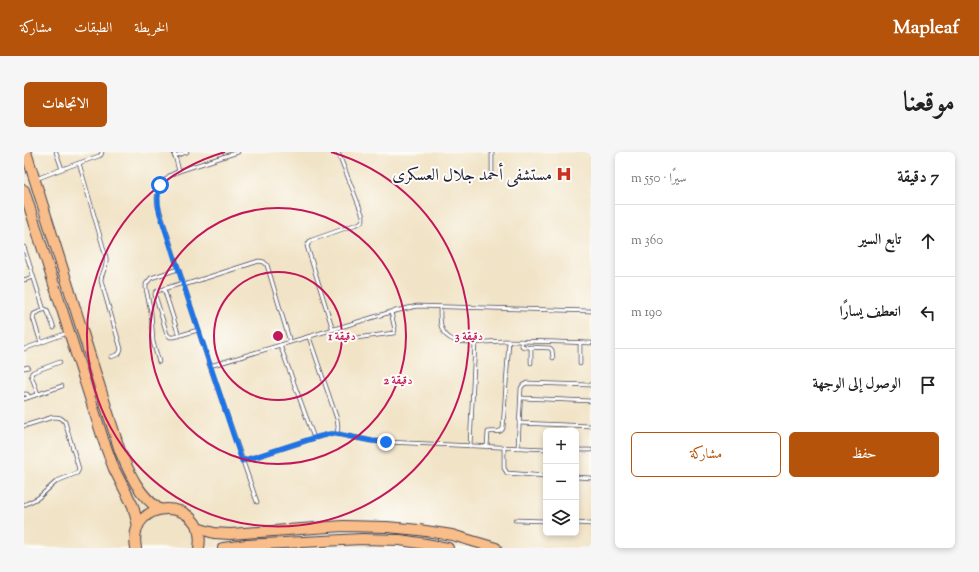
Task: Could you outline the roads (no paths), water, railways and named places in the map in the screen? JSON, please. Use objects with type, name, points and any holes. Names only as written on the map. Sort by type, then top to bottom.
[{"type":"main road","points":[[26,152],[120,450],[138,488],[150,503],[159,509]]},
{"type":"main road","points":[[24,190],[104,442],[114,469],[133,506],[138,526]]},
{"type":"main road","points":[[136,548],[135,536],[138,526],[151,513],[159,509],[170,508],[184,513],[192,520],[197,528],[199,537],[198,548]]},
{"type":"main road","points":[[197,528],[214,533],[230,534],[343,526],[387,526],[440,533],[496,548]]},
{"type":"main road","points":[[223,548],[246,545],[362,539],[400,540],[448,548]]},
{"type":"lane","points":[[56,152],[62,169]]},
{"type":"lane","points":[[34,179],[99,156],[102,152]]},
{"type":"lane","points":[[178,171],[174,154],[187,152]]},
{"type":"lane","points":[[238,152],[178,171],[169,176],[160,185],[157,198],[160,214],[198,330],[257,502]]},
{"type":"lane","points":[[333,330],[307,246],[312,240],[360,223],[363,220],[363,216],[338,152]]},
{"type":"lane","points":[[492,152],[492,171]]},
{"type":"lane","points":[[79,163],[106,256],[107,264],[102,274],[102,281],[121,349],[119,354],[111,357]]},
{"type":"lane","points":[[24,247],[44,310],[48,311],[54,328]]},
{"type":"lane","points":[[198,330],[179,336],[172,337],[168,335],[155,295],[156,292],[259,261],[264,262],[267,265],[290,342]]},
{"type":"lane","points":[[159,362],[154,342],[151,312],[145,286],[151,278],[178,269]]},
{"type":"lane","points":[[24,280],[33,277]]},
{"type":"lane","points":[[164,289],[179,336]]},
{"type":"lane","points":[[210,366],[391,312],[417,306],[591,311]]},
{"type":"lane","points":[[440,307],[441,326],[443,331],[446,335],[455,340],[475,343],[508,341],[591,343]]},
{"type":"lane","points":[[41,343],[33,316],[35,313],[44,310]]},
{"type":"lane","points":[[356,338],[394,333],[395,330],[391,312]]},
{"type":"lane","points":[[24,349],[69,332]]},
{"type":"lane","points":[[309,336],[337,419],[337,434]]},
{"type":"lane","points":[[487,447],[488,432],[500,431],[503,428],[508,341]]},
{"type":"lane","points":[[521,341],[521,344],[524,347],[550,348],[553,351],[553,358]]},
{"type":"lane","points":[[470,446],[475,343]]},
{"type":"lane","points":[[580,343],[580,364]]},
{"type":"lane","points":[[280,345],[314,438]]},
{"type":"lane","points":[[531,347],[531,363]]},
{"type":"lane","points":[[38,394],[31,375],[32,373],[60,362]]},
{"type":"lane","points":[[518,448],[522,386],[525,383],[591,385]]},
{"type":"lane","points":[[24,399],[62,386]]},
{"type":"lane","points":[[24,394],[27,394],[29,397]]},
{"type":"lane","points":[[521,398],[591,401]]},
{"type":"lane","points":[[24,426],[53,417],[62,418],[65,422],[79,469],[76,473],[57,481],[38,498],[24,506]]},
{"type":"lane","points":[[519,423],[591,426]]},
{"type":"lane","points":[[242,461],[327,434],[337,434],[372,441],[386,442],[543,448]]},
{"type":"lane","points":[[504,447],[504,468],[507,473],[543,476]]},
{"type":"lane","points":[[579,450],[591,450]]},
{"type":"lane","points":[[579,477],[591,478]]},
{"type":"lane","points":[[515,520],[543,522]]},
{"type":"lane","points":[[579,523],[591,524]]},
{"type":"place","name":"مستشفى أحمد جلال العسكرى","points":[[564,174]]}]
